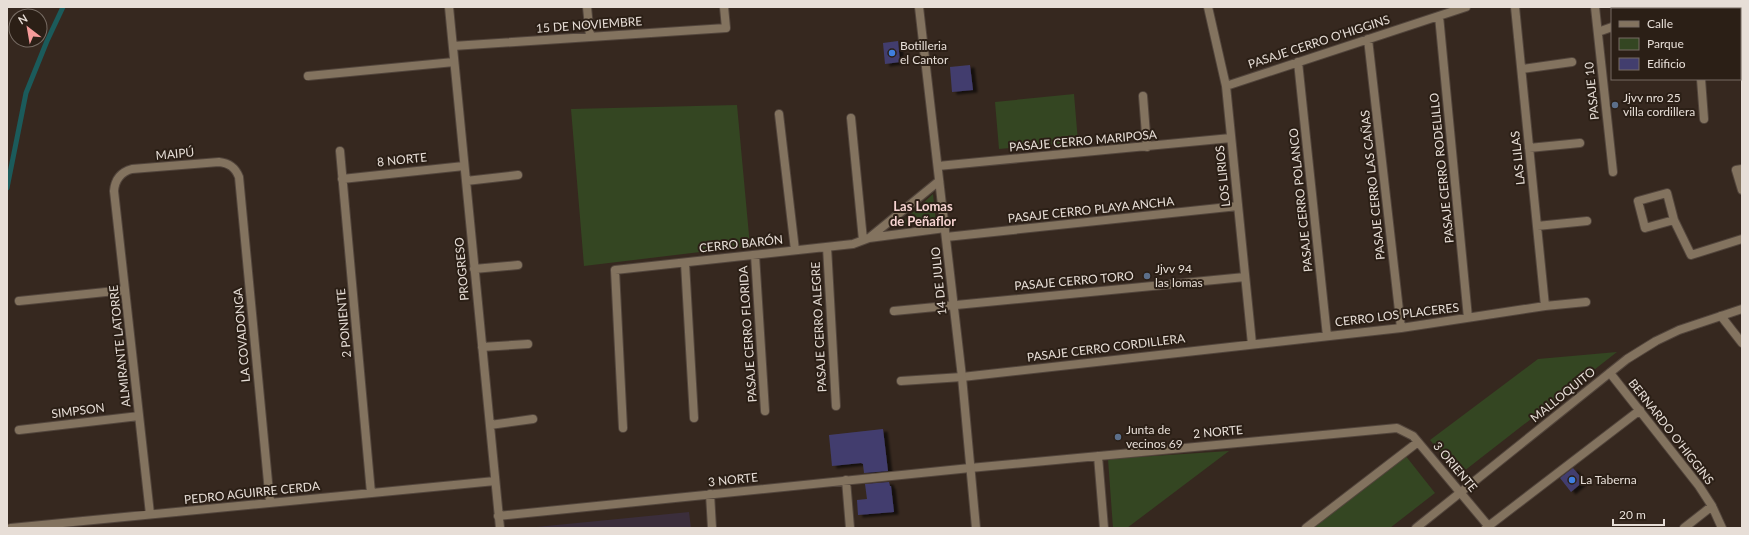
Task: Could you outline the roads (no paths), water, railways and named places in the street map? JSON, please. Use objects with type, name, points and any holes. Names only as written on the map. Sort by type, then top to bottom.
[{"type":"street","name":"PROGRESO","points":[[449,7],[500,528]]},
{"type":"street","points":[[587,7],[590,37]]},
{"type":"street","name":"15 DE NOVIEMBRE","points":[[453,46],[726,28],[724,7]]},
{"type":"street","name":"14 DE JULIO","points":[[919,7],[962,377],[976,528]]},
{"type":"street","name":"LOS LIRIOS","points":[[1208,7],[1226,86],[1252,344]]},
{"type":"street","name":"PASAJE CERRO O'HIGGINS","points":[[1226,86],[1466,7]]},
{"type":"street","name":"LAS LILAS","points":[[1515,7],[1545,306]]},
{"type":"street","name":"PASAJE 10","points":[[1595,7],[1613,172]]},
{"type":"street","name":"PASAJE CERRO RODELILLO","points":[[1439,16],[1468,318]]},
{"type":"street","points":[[1598,32],[1611,27]]},
{"type":"street","name":"PASAJE CERRO LAS CAÑAS","points":[[1368,39],[1401,328]]},
{"type":"street","points":[[308,76],[454,62]]},
{"type":"street","name":"PASAJE CERRO POLANCO","points":[[1298,62],[1327,336]]},
{"type":"street","points":[[1522,69],[1572,62]]},
{"type":"street","points":[[1701,80],[1704,119]]},
{"type":"street","points":[[1143,96],[1147,147]]},
{"type":"street","points":[[779,114],[795,250]]},
{"type":"street","points":[[851,118],[866,239]]},
{"type":"street","name":"PASAJE CERRO MARIPOSA","points":[[938,166],[1231,138]]},
{"type":"street","points":[[1529,148],[1580,143]]},
{"type":"street","name":"2 PONIENTE","points":[[340,151],[371,493]]},
{"type":"street","name":"MAIPÚ","points":[[119,176],[132,169],[219,162],[229,164],[233,167]]},
{"type":"street","name":"8 NORTE","points":[[342,179],[464,166]]},
{"type":"street","name":"LA COVADONGA","points":[[233,167],[239,177],[270,503]]},
{"type":"street","points":[[1742,169],[1736,170],[1742,190]]},
{"type":"street","points":[[466,181],[518,175]]},
{"type":"street","name":"ALMIRANTE LATORRE","points":[[119,176],[114,191],[150,514]]},
{"type":"street","name":"CERRO BARÓN","points":[[866,239],[939,180]]},
{"type":"street","points":[[1674,220],[1645,228],[1638,201],[1667,193],[1674,220],[1692,255],[1742,239]]},
{"type":"street","name":"PASAJE CERRO PLAYA ANCHA","points":[[946,237],[1238,206]]},
{"type":"street","points":[[1537,226],[1587,221]]},
{"type":"street","name":"CERRO BARÓN","points":[[623,428],[615,270],[854,244],[866,239],[945,228]]},
{"type":"street","name":"PASAJE CERRO ALEGRE","points":[[827,247],[836,406]]},
{"type":"street","name":"PASAJE CERRO FLORIDA","points":[[755,255],[765,411]]},
{"type":"street","points":[[685,263],[694,418]]},
{"type":"street","points":[[474,269],[518,265]]},
{"type":"street","name":"PASAJE CERRO TORO","points":[[894,311],[1245,276]]},
{"type":"street","points":[[18,301],[125,290]]},
{"type":"street","name":"CERRO LOS PLACERES","points":[[1252,344],[1401,328],[1545,306],[1586,302]]},
{"type":"street","name":"MALLOQUITO","points":[[1416,528],[1627,359],[1656,341],[1679,330],[1742,309]]},
{"type":"street","points":[[1721,316],[1742,343]]},
{"type":"street","points":[[482,347],[528,344]]},
{"type":"street","name":"PASAJE CERRO CORDILLERA","points":[[902,381],[962,377],[1252,344]]},
{"type":"street","name":"BERNARDO O'HIGGINS","points":[[1610,373],[1699,486],[1712,506],[1722,528]]},
{"type":"street","points":[[1488,527],[1640,410]]},
{"type":"street","name":"SIMPSON","points":[[19,430],[139,416]]},
{"type":"street","points":[[490,425],[533,420]]},
{"type":"street","name":"3 ORIENTE","points":[[1397,428],[1413,436],[1488,527]]},
{"type":"street","name":"2 NORTE","points":[[970,468],[1397,428]]},
{"type":"street","points":[[1306,528],[1418,442]]},
{"type":"street","points":[[1098,456],[1104,528]]},
{"type":"street","name":"3 NORTE","points":[[498,516],[970,468]]},
{"type":"street","points":[[846,480],[850,528]]},
{"type":"street","name":"PEDRO AGUIRRE CERDA","points":[[11,528],[495,481]]},
{"type":"street","points":[[710,494],[712,528]]},
{"type":"street","points":[[1684,528],[1712,506]]},
{"type":"waterway","points":[[7,188],[26,93],[47,41],[63,7]]},
{"type":"place","name":"Botilleria el Cantor","points":[[892,53]]},
{"type":"place","name":"Jjvv nro 25 villa cordillera","points":[[1615,105]]},
{"type":"place","name":"Jjvv 94 las lomas","points":[[1147,276]]},
{"type":"place","name":"Junta de vecinos 69","points":[[1118,437]]},
{"type":"place","name":"La Taberna","points":[[1572,480]]},
{"type":"district","name":"Las Lomas de Peñaflor","points":[[923,214]]}]
